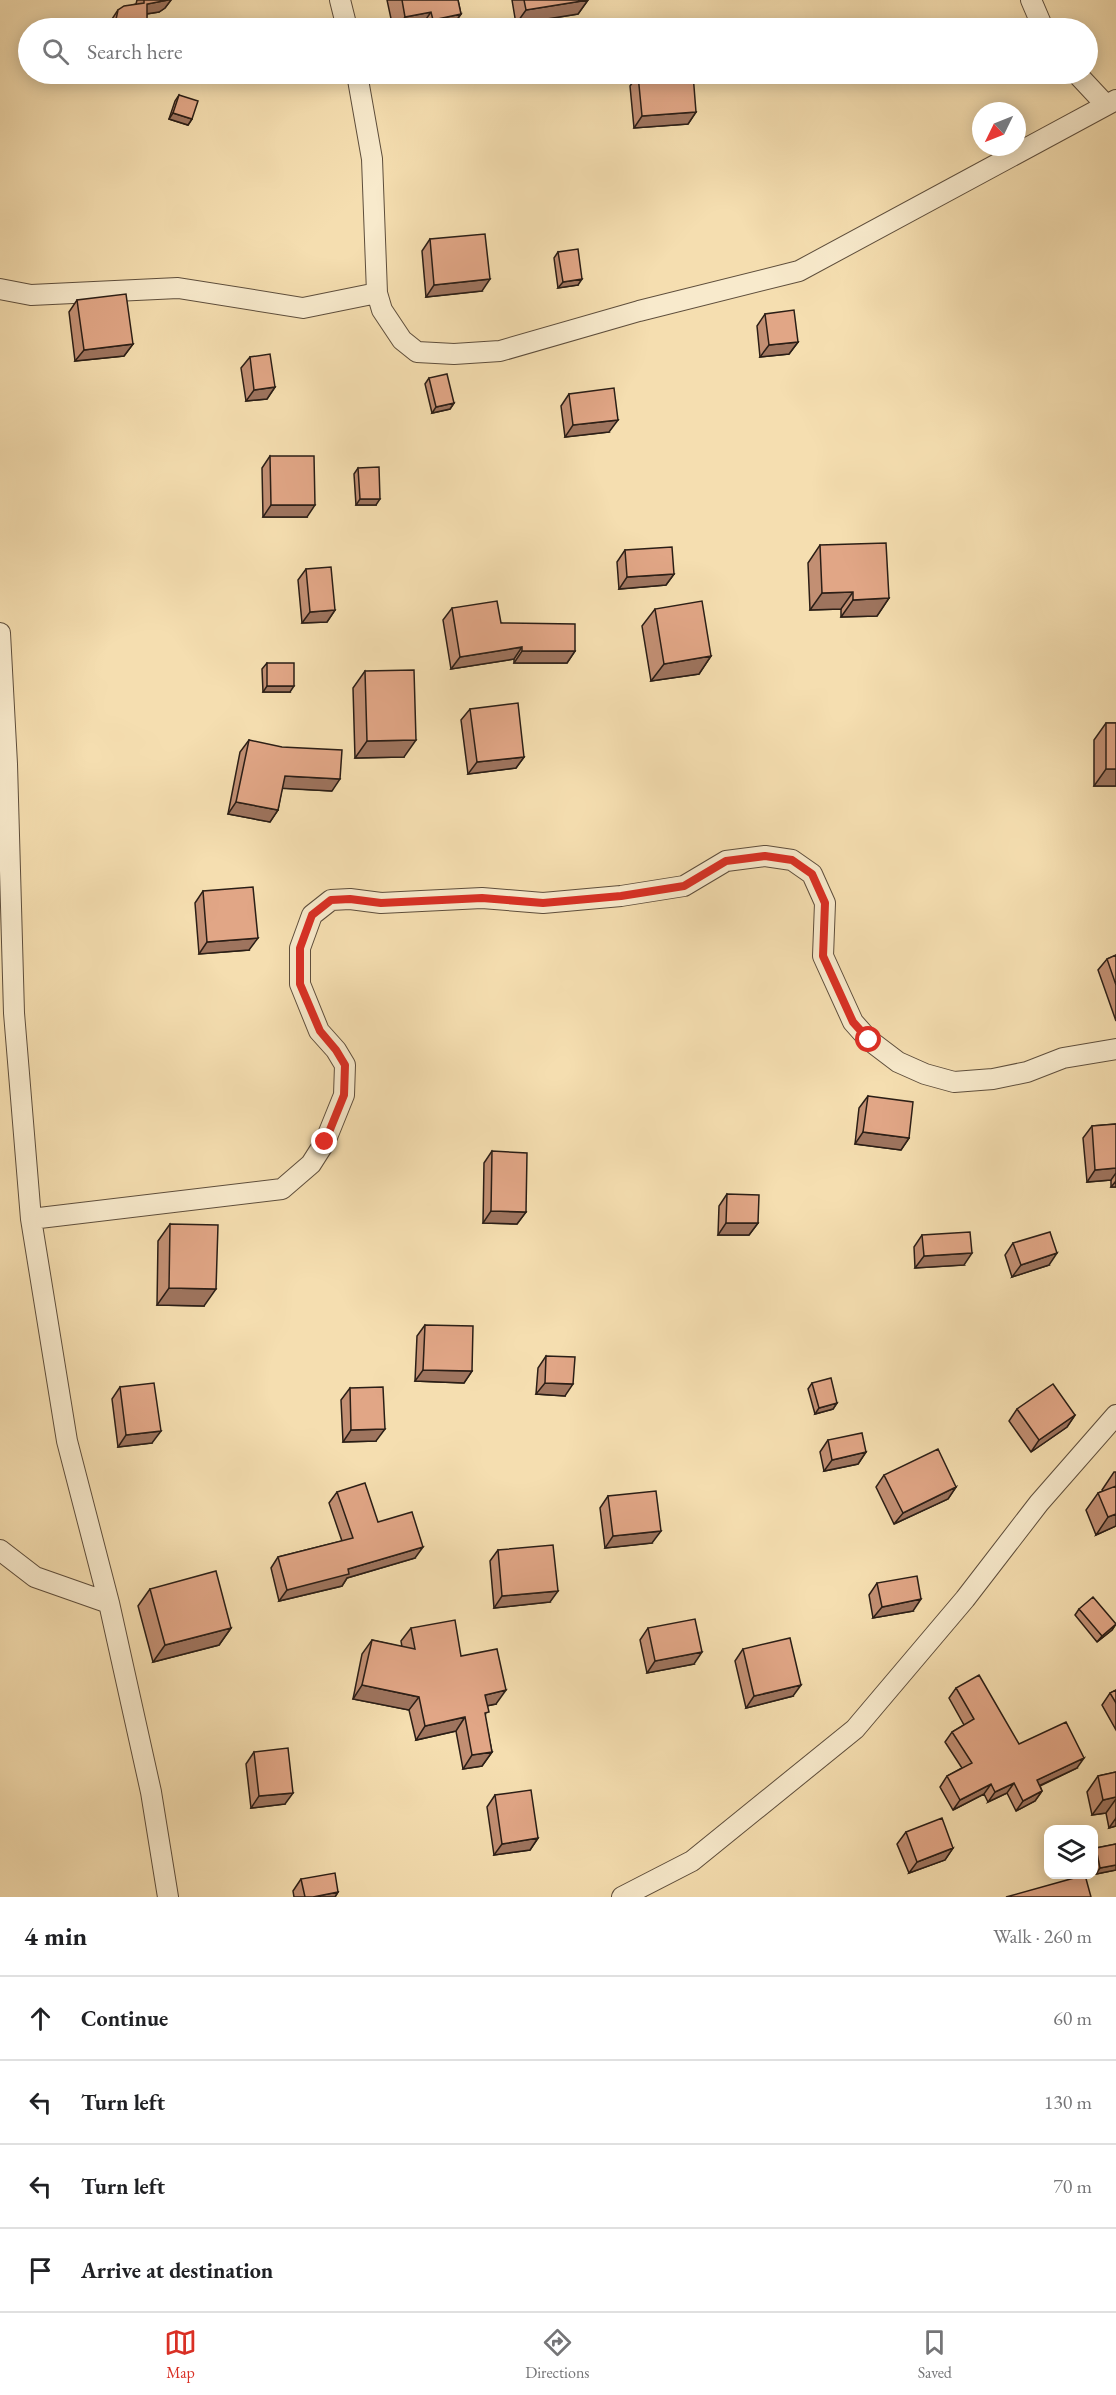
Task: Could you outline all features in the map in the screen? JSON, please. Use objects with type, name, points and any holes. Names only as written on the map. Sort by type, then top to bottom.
[{"type":"street","points":[[340,0],[344,18]]},
{"type":"street","points":[[1031,0],[1039,18]]},
{"type":"street","points":[[359,84],[372,159],[377,293],[382,310],[402,340],[417,352],[454,354],[500,351],[639,311],[799,271],[1111,102],[1089,84]]},
{"type":"street","points":[[0,289],[31,295],[178,288],[303,309],[377,293]]},
{"type":"street","points":[[0,633],[8,764],[14,1013],[31,1219],[67,1441],[109,1603],[151,1792],[168,1897]]},
{"type":"street","points":[[31,1219],[282,1189],[312,1164],[325,1142],[344,1095],[345,1065],[320,1031],[300,984],[300,948],[312,915],[331,900],[350,899],[381,903],[482,898],[543,903],[621,896],[684,886],[726,861],[765,856],[792,860],[812,874],[825,903],[823,956],[853,1022],[869,1040],[898,1062],[925,1074],[954,1082],[993,1079],[1027,1072],[1063,1058],[1116,1049]]},
{"type":"street","points":[[622,1897],[692,1861],[855,1729],[965,1599],[1039,1503],[1116,1415]]},
{"type":"street","points":[[0,1550],[35,1577],[109,1603]]},
{"type":"building","points":[[144,0],[168,0],[147,4],[147,18],[116,18],[118,10],[124,6],[144,3]]},
{"type":"building","points":[[402,0],[458,0],[461,14],[432,18],[431,12],[405,17]]},
{"type":"building","points":[[524,0],[588,0],[526,10]]},
{"type":"building","points":[[639,84],[694,84],[696,112],[642,116]]},
{"type":"building","points":[[179,95],[198,101],[192,119],[173,113]]},
{"type":"building","points":[[485,234],[490,279],[434,285],[430,239]]},
{"type":"building","points":[[578,249],[582,279],[563,282],[558,252]]},
{"type":"building","points":[[126,294],[133,344],[84,350],[77,300]]},
{"type":"building","points":[[794,310],[798,342],[769,345],[765,314]]},
{"type":"building","points":[[270,354],[275,387],[254,390],[250,357]]},
{"type":"building","points":[[447,374],[454,403],[436,407],[429,378]]},
{"type":"building","points":[[614,388],[618,420],[573,425],[569,394]]},
{"type":"building","points":[[270,456],[314,456],[315,505],[271,505]]},
{"type":"building","points":[[379,467],[380,499],[360,499],[358,468]]},
{"type":"building","points":[[886,543],[889,598],[853,600],[853,592],[822,593],[820,545]]},
{"type":"building","points":[[672,547],[674,574],[627,577],[625,550]]},
{"type":"building","points":[[331,567],[335,610],[310,612],[306,569]]},
{"type":"building","points":[[497,601],[501,623],[575,624],[575,651],[522,651],[522,647],[460,657],[452,608]]},
{"type":"building","points":[[702,601],[711,656],[664,664],[655,609]]},
{"type":"building","points":[[267,663],[294,663],[294,686],[267,686]]},
{"type":"building","points":[[414,670],[416,740],[367,741],[365,671]]},
{"type":"building","points":[[518,703],[524,757],[477,762],[470,709]]},
{"type":"building","points":[[1106,723],[1116,723],[1116,769],[1106,769]]},
{"type":"building","points":[[249,740],[282,747],[342,750],[340,779],[285,776],[278,810],[236,802]]},
{"type":"building","points":[[253,887],[258,938],[207,942],[203,891]]},
{"type":"building","points":[[1116,955],[1116,985],[1107,959]]},
{"type":"building","points":[[868,1096],[913,1102],[909,1138],[863,1132]]},
{"type":"building","points":[[1116,1124],[1116,1168],[1095,1170],[1092,1126]]},
{"type":"building","points":[[492,1151],[527,1153],[526,1212],[491,1211]]},
{"type":"building","points":[[727,1194],[759,1195],[758,1223],[726,1223]]},
{"type":"building","points":[[170,1224],[218,1225],[216,1289],[169,1288]]},
{"type":"building","points":[[970,1232],[972,1253],[924,1256],[922,1235]]},
{"type":"building","points":[[1050,1232],[1057,1253],[1021,1265],[1013,1243]]},
{"type":"building","points":[[425,1325],[473,1326],[472,1371],[423,1370]]},
{"type":"building","points":[[546,1356],[575,1357],[573,1384],[545,1383]]},
{"type":"building","points":[[831,1378],[837,1403],[819,1408],[812,1383]]},
{"type":"building","points":[[154,1383],[161,1431],[126,1435],[120,1387]]},
{"type":"building","points":[[1053,1384],[1075,1415],[1039,1440],[1017,1409]]},
{"type":"building","points":[[383,1387],[385,1429],[351,1430],[350,1388]]},
{"type":"building","points":[[862,1433],[866,1452],[832,1460],[828,1440]]},
{"type":"building","points":[[938,1449],[956,1487],[903,1513],[884,1475]]},
{"type":"building","points":[[365,1483],[378,1522],[412,1512],[423,1547],[348,1569],[349,1574],[287,1590],[278,1557],[353,1538],[337,1492]]},
{"type":"building","points":[[1116,1486],[1116,1514],[1108,1517],[1098,1493]]},
{"type":"building","points":[[656,1491],[661,1531],[613,1536],[608,1496]]},
{"type":"building","points":[[553,1545],[558,1591],[502,1596],[498,1550]]},
{"type":"building","points":[[216,1571],[231,1628],[165,1645],[150,1589]]},
{"type":"building","points":[[917,1576],[921,1599],[882,1607],[877,1583]]},
{"type":"building","points":[[1093,1597],[1116,1624],[1102,1636],[1079,1609]]},
{"type":"building","points":[[695,1619],[702,1652],[655,1661],[648,1628]]},
{"type":"building","points":[[455,1620],[461,1656],[497,1649],[506,1690],[485,1695],[489,1712],[485,1713],[492,1752],[472,1755],[465,1717],[425,1726],[419,1697],[362,1685],[372,1640],[415,1649],[411,1628]]},
{"type":"building","points":[[790,1638],[801,1685],[754,1696],[743,1649]]},
{"type":"building","points":[[979,1675],[1019,1744],[1066,1722],[1084,1758],[1037,1780],[1042,1791],[1023,1801],[1014,1783],[995,1792],[991,1784],[960,1800],[947,1776],[972,1763],[952,1732],[974,1719],[956,1688]]},
{"type":"building","points":[[1116,1690],[1116,1703],[1110,1693]]},
{"type":"building","points":[[288,1748],[293,1793],[259,1796],[254,1752]]},
{"type":"building","points":[[1116,1772],[1116,1797],[1103,1800],[1098,1776]]},
{"type":"building","points":[[531,1790],[538,1838],[502,1844],[495,1795]]},
{"type":"building","points":[[942,1818],[953,1848],[917,1862],[906,1832]]},
{"type":"building","points":[[1116,1844],[1116,1865],[1100,1868],[1098,1848]]},
{"type":"building","points":[[335,1873],[338,1892],[305,1897],[301,1879]]},
{"type":"building","points":[[1071,1879],[1086,1879],[1091,1897],[1006,1897]]},
{"type":"route","points":[[325,1142],[344,1095],[345,1065],[320,1031],[300,984],[300,948],[312,915],[331,900],[350,899],[381,903],[482,898],[543,903],[621,896],[684,886],[726,861],[765,856],[792,860],[812,874],[825,903],[823,956],[853,1022],[869,1040]]}]
